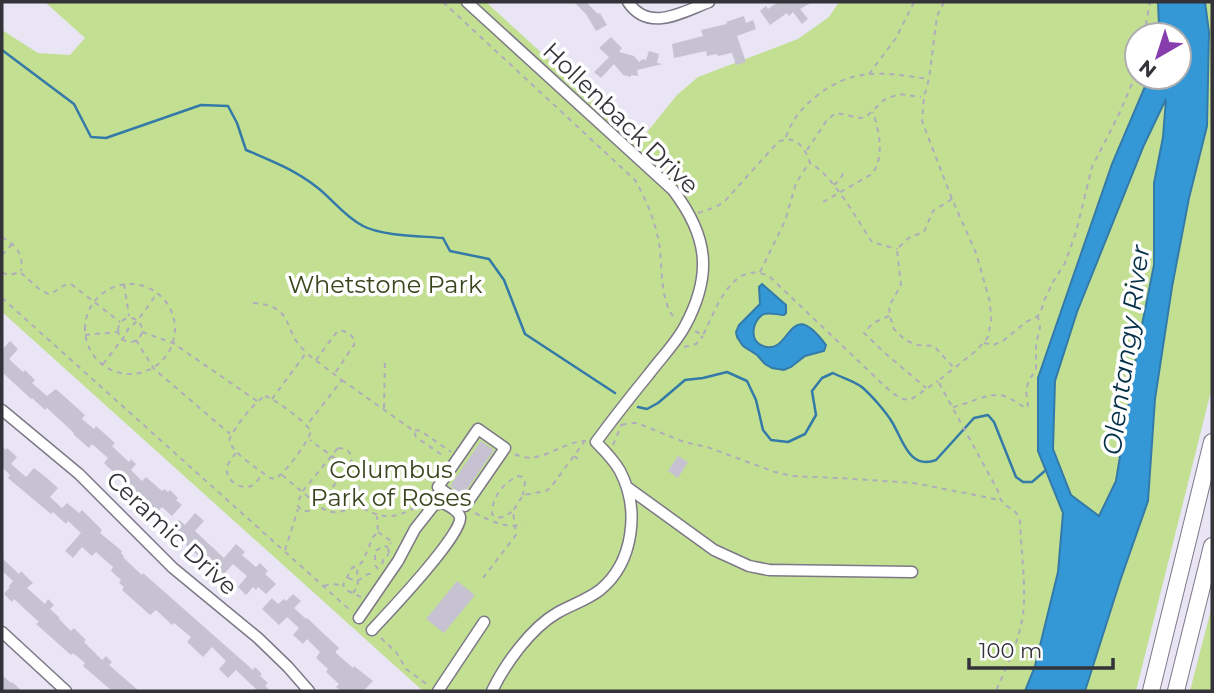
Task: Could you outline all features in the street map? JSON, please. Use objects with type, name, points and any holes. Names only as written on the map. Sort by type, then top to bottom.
[{"type":"highway","points":[[1151,691],[1212,442]]},
{"type":"highway","points":[[1176,691],[1212,546]]},
{"type":"street","name":"Hollenback Drive","points":[[467,2],[666,184],[690,215],[701,241],[703,274],[685,326],[621,409],[590,442]]},
{"type":"street","points":[[628,2],[642,16],[654,20],[709,2]]},
{"type":"street","name":"Ceramic Drive","points":[[2,410],[79,474],[173,568],[258,638],[309,691]]},
{"type":"street","points":[[478,429],[505,448],[466,506],[439,488],[478,429]]},
{"type":"street","points":[[492,691],[528,637],[554,615],[600,590],[615,572],[626,550],[632,519],[627,487],[609,455],[590,442]]},
{"type":"street","points":[[627,487],[714,550],[749,566],[769,570],[912,572]]},
{"type":"street","points":[[359,618],[398,561],[415,529],[434,505],[443,503],[457,512],[461,520],[450,541],[372,630]]},
{"type":"street","points":[[434,689],[484,622]]},
{"type":"street","points":[[2,632],[66,691]]},
{"type":"path","points":[[443,2],[635,180],[648,205],[659,241],[667,302],[672,316],[703,335]]},
{"type":"path","points":[[869,74],[896,38],[914,2]]},
{"type":"path","points":[[683,347],[696,344],[725,291],[740,276],[749,273],[770,277],[892,393],[903,399],[910,400],[938,381],[983,343],[990,330],[990,302],[976,253],[922,121],[923,97],[929,79],[937,16],[944,2]]},
{"type":"path","points":[[1147,21],[1150,2]]},
{"type":"path","points":[[786,138],[793,120],[803,108],[834,84],[845,79],[869,74],[929,79]]},
{"type":"path","points":[[952,408],[998,395],[1026,408],[1028,406],[1026,390],[1035,370],[1040,327],[1038,316],[1065,263],[1076,232],[1092,167],[1129,91]]},
{"type":"path","points":[[806,151],[827,120],[836,113],[861,118],[884,100],[899,94],[923,97]]},
{"type":"path","points":[[823,202],[872,174],[880,160],[873,111]]},
{"type":"path","points":[[690,215],[716,207],[725,201],[778,142],[786,138],[792,139],[806,151],[810,163]]},
{"type":"path","points":[[810,163],[818,166],[839,192],[872,242],[897,249]]},
{"type":"path","points":[[760,273],[785,221],[796,183],[810,163]]},
{"type":"path","points":[[834,186],[845,169]]},
{"type":"path","points":[[897,249],[909,237],[924,232],[933,211],[952,199]]},
{"type":"path","points":[[2,237],[17,248],[22,260],[20,272]]},
{"type":"path","points":[[2,255],[12,243]]},
{"type":"path","points":[[897,249],[901,285],[889,306],[894,329],[905,340],[917,345],[934,346],[954,368]]},
{"type":"path","points":[[2,273],[10,275],[20,272]]},
{"type":"path","points":[[20,272],[48,294],[63,285],[71,284],[120,321]]},
{"type":"path","points":[[124,284],[129,317]]},
{"type":"path","points":[[124,284],[145,287],[158,293],[169,306],[175,321],[176,335],[168,353],[154,369],[132,375],[111,372],[94,357],[85,335],[85,324],[93,301],[112,288],[124,284]]},
{"type":"path","points":[[102,365],[158,293]]},
{"type":"path","points":[[2,299],[359,618]]},
{"type":"path","points":[[253,303],[268,305],[280,312],[287,318],[295,340],[306,353],[384,410],[414,430],[421,431],[457,461]]},
{"type":"path","points":[[890,316],[873,323],[864,332],[926,389]]},
{"type":"path","points":[[983,343],[993,345],[1003,341],[1038,316]]},
{"type":"path","points":[[129,317],[138,320],[142,325],[142,332],[136,340],[130,342],[122,339],[118,331],[120,321],[129,317]]},
{"type":"path","points":[[315,360],[336,333],[340,330],[349,333],[355,340],[354,345],[334,374]]},
{"type":"path","points":[[85,335],[118,331]]},
{"type":"path","points":[[142,332],[173,344],[257,401]]},
{"type":"path","points":[[136,340],[154,369],[231,435]]},
{"type":"path","points":[[272,398],[306,353]]},
{"type":"path","points":[[384,359],[384,410]]},
{"type":"path","points":[[307,425],[342,380]]},
{"type":"path","points":[[938,381],[1001,501]]},
{"type":"path","points":[[265,396],[272,398],[307,425],[311,432],[275,479],[263,473],[229,444],[231,435],[257,401],[265,396]]},
{"type":"path","points":[[622,425],[637,423],[684,442],[707,447],[792,476],[914,483],[1001,501],[1014,510],[1020,522],[1022,623],[996,691]]},
{"type":"path","points":[[414,430],[416,436],[457,461]]},
{"type":"path","points":[[281,474],[326,511],[344,510],[354,504],[358,482],[348,468],[308,439]]},
{"type":"path","points":[[505,448],[522,457],[533,457],[550,453],[568,444],[590,442]]},
{"type":"path","points":[[523,495],[546,491],[574,456],[590,442]]},
{"type":"path","points":[[285,552],[302,492],[338,448],[346,449],[352,458],[348,468],[315,509],[305,512],[299,508]]},
{"type":"path","points":[[237,452],[228,465],[232,482],[250,486],[255,484],[263,473]]},
{"type":"path","points":[[574,456],[581,461]]},
{"type":"path","points":[[522,477],[525,482],[523,495],[513,511],[500,518],[492,514],[500,489],[508,481],[522,477]]},
{"type":"path","points":[[558,478],[564,482]]},
{"type":"path","points":[[496,486],[500,489]]},
{"type":"path","points":[[519,502],[524,506]]},
{"type":"path","points":[[354,504],[377,516],[387,517],[422,504]]},
{"type":"path","points":[[466,506],[496,523],[510,527],[523,524]]},
{"type":"path","points":[[483,578],[516,535],[513,511]]},
{"type":"path","points":[[343,585],[352,568],[363,561],[373,537],[378,532],[377,516]]},
{"type":"path","points":[[378,532],[397,547]]},
{"type":"path","points":[[388,547],[392,542]]},
{"type":"path","points":[[374,551],[388,547]]},
{"type":"path","points":[[388,547],[391,558]]},
{"type":"path","points":[[369,548],[374,551]]},
{"type":"path","points":[[506,548],[512,552]]},
{"type":"path","points":[[374,551],[376,565],[380,570],[383,570],[384,558],[394,551]]},
{"type":"path","points":[[353,594],[358,586],[356,566]]},
{"type":"path","points":[[491,568],[496,572]]},
{"type":"path","points":[[347,578],[357,581],[371,574],[374,580]]},
{"type":"path","points":[[368,583],[379,578]]},
{"type":"path","points":[[323,586],[343,585]]},
{"type":"path","points":[[343,585],[353,594],[365,597]]},
{"type":"path","points":[[372,630],[397,652],[407,669],[434,689]]},
{"type":"green space","name":"Whetstone Park","points":[[45,2],[486,2],[639,142],[677,95],[698,77],[798,39],[829,17],[839,2],[1158,2],[1159,21],[1123,21],[1123,91],[1143,91],[1112,164],[1072,278],[1038,451],[1063,513],[1058,572],[1035,666],[1025,691],[423,691],[2,312],[2,30],[38,53],[70,55],[85,38]]},
{"type":"green space","points":[[1205,2],[1212,2],[1212,387],[1136,691],[1085,691],[1148,501],[1155,399],[1172,287],[1189,198],[1207,126],[1209,32]]},
{"type":"green space","points":[[1167,96],[1163,137],[1154,183],[1154,265],[1116,481],[1100,516],[1071,495],[1053,449],[1055,381],[1077,312],[1144,145]]},
{"type":"green space","points":[[1212,606],[1212,691],[1190,691],[1193,679]]},
{"type":"water","points":[[1158,2],[1205,2],[1209,32],[1207,126],[1189,198],[1172,287],[1155,399],[1148,501],[1085,691],[1025,691],[1035,666],[1058,572],[1063,513],[1038,451],[1038,378],[1112,164],[1143,91],[1193,91],[1193,21],[1159,21]],"holes":[[[1166,99],[1163,137],[1154,183],[1154,265],[1116,481],[1099,516],[1071,495],[1053,449],[1055,381],[1077,312],[1144,145]]]},
{"type":"water","points":[[762,284],[786,305],[786,313],[767,313],[759,318],[754,327],[754,336],[759,344],[772,347],[780,343],[797,325],[804,325],[826,345],[824,351],[805,356],[784,370],[765,364],[743,346],[736,332],[739,325],[760,304],[759,287]]},
{"type":"building","points":[[574,2],[586,2],[600,13],[607,25],[596,31],[586,14]]},
{"type":"building","points":[[778,2],[812,2],[800,9],[808,19],[802,24],[793,12],[770,25],[760,11]]},
{"type":"building","points":[[744,16],[746,23],[753,20],[756,29],[737,36],[746,62],[736,65],[732,53],[707,56],[706,51],[674,58],[672,44],[703,36],[701,30],[727,24],[726,22]]},
{"type":"building","points":[[611,37],[622,48],[619,52],[634,56],[639,62],[646,60],[649,51],[659,54],[657,63],[663,64],[637,70],[638,76],[631,77],[623,75],[614,64],[601,78],[594,72],[609,57],[599,48]]},
{"type":"building","points":[[10,341],[18,349],[9,359],[35,380],[32,383],[47,396],[56,389],[85,415],[82,419],[94,429],[96,426],[115,443],[112,446],[129,462],[131,459],[136,464],[131,470],[142,481],[146,477],[162,491],[170,490],[178,498],[176,500],[182,505],[172,516],[162,507],[156,513],[104,463],[108,458],[92,444],[89,448],[47,408],[45,410],[31,399],[2,372],[2,350]]},
{"type":"building","points":[[481,441],[494,450],[463,495],[450,486]]},
{"type":"building","points":[[2,446],[17,457],[11,464],[26,477],[34,468],[48,479],[58,488],[50,497],[62,508],[67,503],[79,513],[82,510],[102,530],[100,533],[122,551],[123,557],[142,575],[143,573],[253,670],[255,667],[268,683],[265,686],[271,691],[258,691],[236,670],[228,678],[219,669],[226,661],[212,647],[203,657],[187,642],[191,637],[174,623],[172,625],[156,610],[150,615],[122,590],[124,587],[119,583],[121,580],[111,571],[113,567],[96,552],[92,556],[82,547],[73,558],[65,551],[81,533],[68,521],[66,524],[53,512],[51,514],[8,478],[10,475],[2,467]]},
{"type":"building","points":[[678,456],[688,462],[678,478],[668,471]]},
{"type":"building","points":[[195,513],[204,521],[195,531],[224,558],[236,544],[245,552],[242,555],[256,567],[260,563],[268,571],[265,574],[276,584],[266,594],[258,587],[256,590],[253,587],[246,595],[238,587],[247,576],[233,564],[224,574],[211,563],[208,565],[170,530],[179,520],[185,525]]},
{"type":"building","points":[[2,558],[33,583],[27,588],[45,604],[48,599],[54,605],[50,609],[71,631],[74,628],[102,660],[106,656],[112,662],[109,665],[139,691],[112,691],[83,666],[85,663],[73,653],[71,655],[36,624],[39,622],[14,599],[12,602],[4,594],[13,581],[2,571]]},
{"type":"building","points":[[457,581],[475,595],[444,633],[426,619]]},
{"type":"building","points":[[293,594],[301,601],[294,608],[339,648],[336,653],[373,681],[363,691],[341,691],[336,687],[339,684],[316,658],[320,652],[307,639],[303,644],[293,635],[299,628],[287,617],[279,625],[262,609],[272,598],[278,604]]},
{"type":"building","points":[[2,675],[12,682],[22,691],[2,691]]},
{"type":"waterway","points":[[2,50],[74,104],[91,137],[106,138],[201,105],[228,106],[246,150],[283,166],[309,182],[357,222],[380,232],[443,238],[450,251],[489,259],[504,280],[525,334],[615,393]]},
{"type":"waterway","points":[[638,407],[647,409],[658,403],[685,380],[727,372],[747,381],[756,400],[763,430],[771,440],[788,442],[805,434],[816,415],[812,391],[822,378],[833,373],[856,383],[870,395],[883,409],[908,451],[919,461],[936,460],[974,418],[988,415],[994,422],[1016,477],[1023,482],[1032,482],[1046,470]]},
{"type":"water label","name":"Olentangy River","points":[[1126,350]]},
{"type":"park label","name":"Columbus Park of Roses","points":[[391,483]]}]
